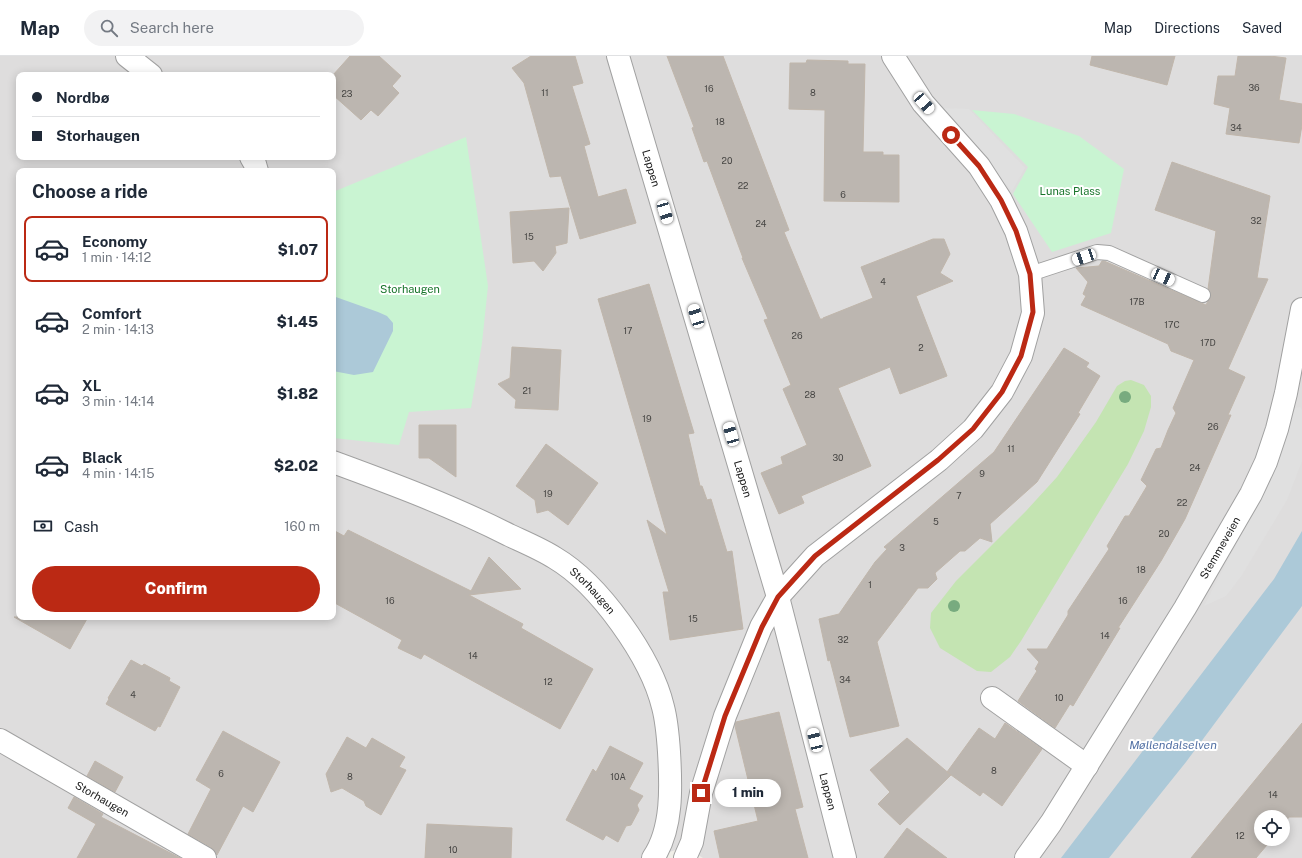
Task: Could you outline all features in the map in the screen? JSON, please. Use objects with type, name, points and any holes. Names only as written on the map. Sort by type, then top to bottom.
[{"type":"street","points":[[127,56],[147,72]]},
{"type":"street","name":"Lappen","points":[[618,56],[778,597],[845,858]]},
{"type":"street","points":[[684,858],[692,842],[701,793],[725,716],[762,627],[778,597],[815,556],[938,460],[978,423],[1002,392],[1021,356],[1033,312],[1030,274],[1016,231],[1001,200],[979,166],[924,103],[893,56]]},
{"type":"street","name":"Stemmeveien","points":[[1026,858],[1051,823],[1185,608],[1251,494],[1266,462],[1278,422],[1289,380],[1302,309]]},
{"type":"street","name":"Storhaugen","points":[[336,463],[423,495],[474,518],[555,558],[581,578],[599,596],[628,633],[641,656],[663,706],[668,733],[669,801],[666,826],[658,850],[653,858]]},
{"type":"street","points":[[992,698],[1087,766]]},
{"type":"street","name":"Storhaugen","points":[[0,740],[205,858]]},
{"type":"lane","points":[[1030,274],[1097,252],[1109,253],[1203,295]]},
{"type":"shaded area","points":[[0,56],[1302,56],[1302,858],[703,858],[686,847],[649,858],[0,858]]},
{"type":"shaded area","points":[[938,108],[969,109],[1025,168],[1012,191]]},
{"type":"shaded area","points":[[1300,407],[1302,410],[1302,461],[1287,500],[1242,575],[1226,596],[1204,606],[1263,493],[1295,408]]},
{"type":"green space","name":"Lunas Plass","points":[[972,110],[1014,114],[1079,136],[1124,169],[1111,233],[1052,252],[1013,194],[1028,167]]},
{"type":"green space","name":"Storhaugen","points":[[466,137],[488,286],[482,343],[471,408],[409,412],[399,445],[336,438],[336,191]]},
{"type":"green space","points":[[1131,380],[1144,385],[1151,396],[1151,407],[1144,431],[1128,464],[1010,657],[991,672],[977,671],[940,648],[930,628],[931,613],[956,581],[1026,511],[1057,477],[1096,422],[1117,386],[1125,381]]},
{"type":"water","points":[[336,297],[387,316],[393,323],[393,331],[373,372],[354,375],[336,372]]},
{"type":"water","name":"Møllendalselven","points":[[1302,531],[1302,606],[1186,762],[1109,858],[1061,858],[1274,579]]},
{"type":"building","points":[[350,56],[379,56],[401,76],[392,86],[399,93],[378,116],[371,110],[361,120],[336,98],[336,72]]},
{"type":"building","points":[[531,56],[575,56],[583,83],[572,86],[590,144],[584,146],[598,197],[626,189],[636,223],[580,239],[561,176],[550,177],[524,83],[512,68]]},
{"type":"building","points":[[667,56],[723,56],[789,230],[784,232],[820,319],[873,298],[861,267],[933,239],[944,239],[950,254],[940,273],[953,281],[916,296],[947,376],[900,394],[890,367],[838,388],[871,466],[801,496],[804,503],[779,514],[761,473],[783,464],[781,457],[807,445],[783,389],[791,385],[764,320],[768,319],[742,258],[707,161],[704,162],[692,128],[694,127]]},
{"type":"building","points":[[1092,56],[1175,56],[1167,85],[1090,65]]},
{"type":"building","points":[[1238,56],[1270,56],[1286,58],[1279,100],[1302,104],[1302,125],[1299,143],[1226,134],[1230,108],[1214,104],[1218,76],[1235,76]]},
{"type":"building","points":[[807,60],[848,61],[848,64],[865,64],[863,152],[883,152],[883,155],[899,155],[899,202],[824,201],[825,110],[789,109],[790,63],[806,63]]},
{"type":"building","points":[[1172,162],[1270,196],[1257,278],[1268,279],[1228,369],[1245,377],[1228,415],[1231,415],[1185,519],[1161,561],[1118,628],[1120,628],[1073,706],[1070,704],[1055,728],[1018,701],[1037,671],[1035,669],[1039,662],[1027,649],[1047,649],[1068,615],[1068,611],[1109,549],[1107,546],[1125,516],[1129,516],[1147,486],[1141,480],[1156,449],[1161,448],[1176,413],[1173,408],[1194,360],[1171,351],[1168,344],[1081,305],[1086,296],[1083,294],[1088,282],[1076,268],[1099,266],[1102,261],[1104,261],[1206,305],[1211,295],[1208,289],[1216,231],[1155,210]]},
{"type":"building","points":[[569,208],[567,243],[555,246],[556,253],[543,271],[534,261],[513,263],[510,212]]},
{"type":"building","points":[[649,284],[694,433],[688,434],[700,486],[702,486],[707,500],[711,499],[727,552],[732,551],[743,629],[670,640],[663,592],[669,592],[647,520],[667,535],[598,299]]},
{"type":"building","points":[[512,347],[561,350],[558,410],[515,408],[516,400],[498,384],[510,378]]},
{"type":"building","points":[[1064,348],[1089,363],[1086,367],[1100,376],[1078,413],[1080,414],[1037,482],[990,524],[992,542],[980,538],[965,551],[960,551],[935,573],[937,579],[928,588],[918,588],[877,642],[899,726],[850,737],[830,660],[828,661],[819,619],[839,614],[875,562],[887,549],[884,547],[994,452]]},
{"type":"building","points":[[419,425],[456,425],[456,477],[429,458],[419,458]]},
{"type":"building","points":[[546,444],[598,483],[568,525],[548,510],[537,513],[535,500],[516,486]]},
{"type":"building","points":[[348,530],[471,591],[489,557],[521,589],[469,595],[523,624],[521,628],[593,669],[560,729],[424,654],[421,659],[398,648],[402,640],[336,604],[336,532],[344,536]]},
{"type":"building","points":[[19,620],[86,620],[70,649]]},
{"type":"building","points":[[131,660],[142,666],[144,664],[170,678],[169,681],[180,687],[160,727],[158,726],[155,731],[106,704],[109,699],[108,698]]},
{"type":"building","points":[[779,712],[803,807],[795,809],[808,858],[720,858],[714,831],[758,821],[735,726],[736,722]]},
{"type":"building","points":[[1005,723],[1042,749],[1002,806],[983,792],[980,796],[947,772],[979,728],[995,739]]},
{"type":"building","points":[[1302,723],[1302,817],[1290,817],[1290,810],[1254,810],[1254,846],[1266,846],[1256,858],[1191,858]]},
{"type":"building","points":[[223,731],[280,762],[253,812],[243,806],[217,855],[211,847],[188,834],[211,789],[196,780]]},
{"type":"building","points":[[347,737],[366,748],[372,738],[405,757],[399,767],[406,770],[381,815],[366,806],[364,801],[342,788],[331,792],[326,774]]},
{"type":"building","points":[[907,738],[951,775],[900,825],[878,804],[890,792],[870,770]]},
{"type":"building","points":[[610,746],[643,763],[629,789],[643,796],[637,805],[639,810],[631,825],[626,826],[618,842],[606,835],[603,840],[566,820],[593,769],[596,772]]},
{"type":"building","points":[[95,761],[123,777],[115,792],[87,776]]},
{"type":"building","points":[[74,797],[103,814],[101,817],[180,858],[77,858],[96,824],[68,808]]},
{"type":"building","points":[[427,824],[512,828],[511,858],[425,858]]},
{"type":"building","points":[[907,828],[947,858],[884,858]]},
{"type":"route","points":[[701,793],[725,716],[762,627],[778,597],[815,556],[938,460],[973,429],[1002,392],[1021,356],[1033,312],[1030,274],[1016,231],[1001,200],[979,166],[951,135]]}]
